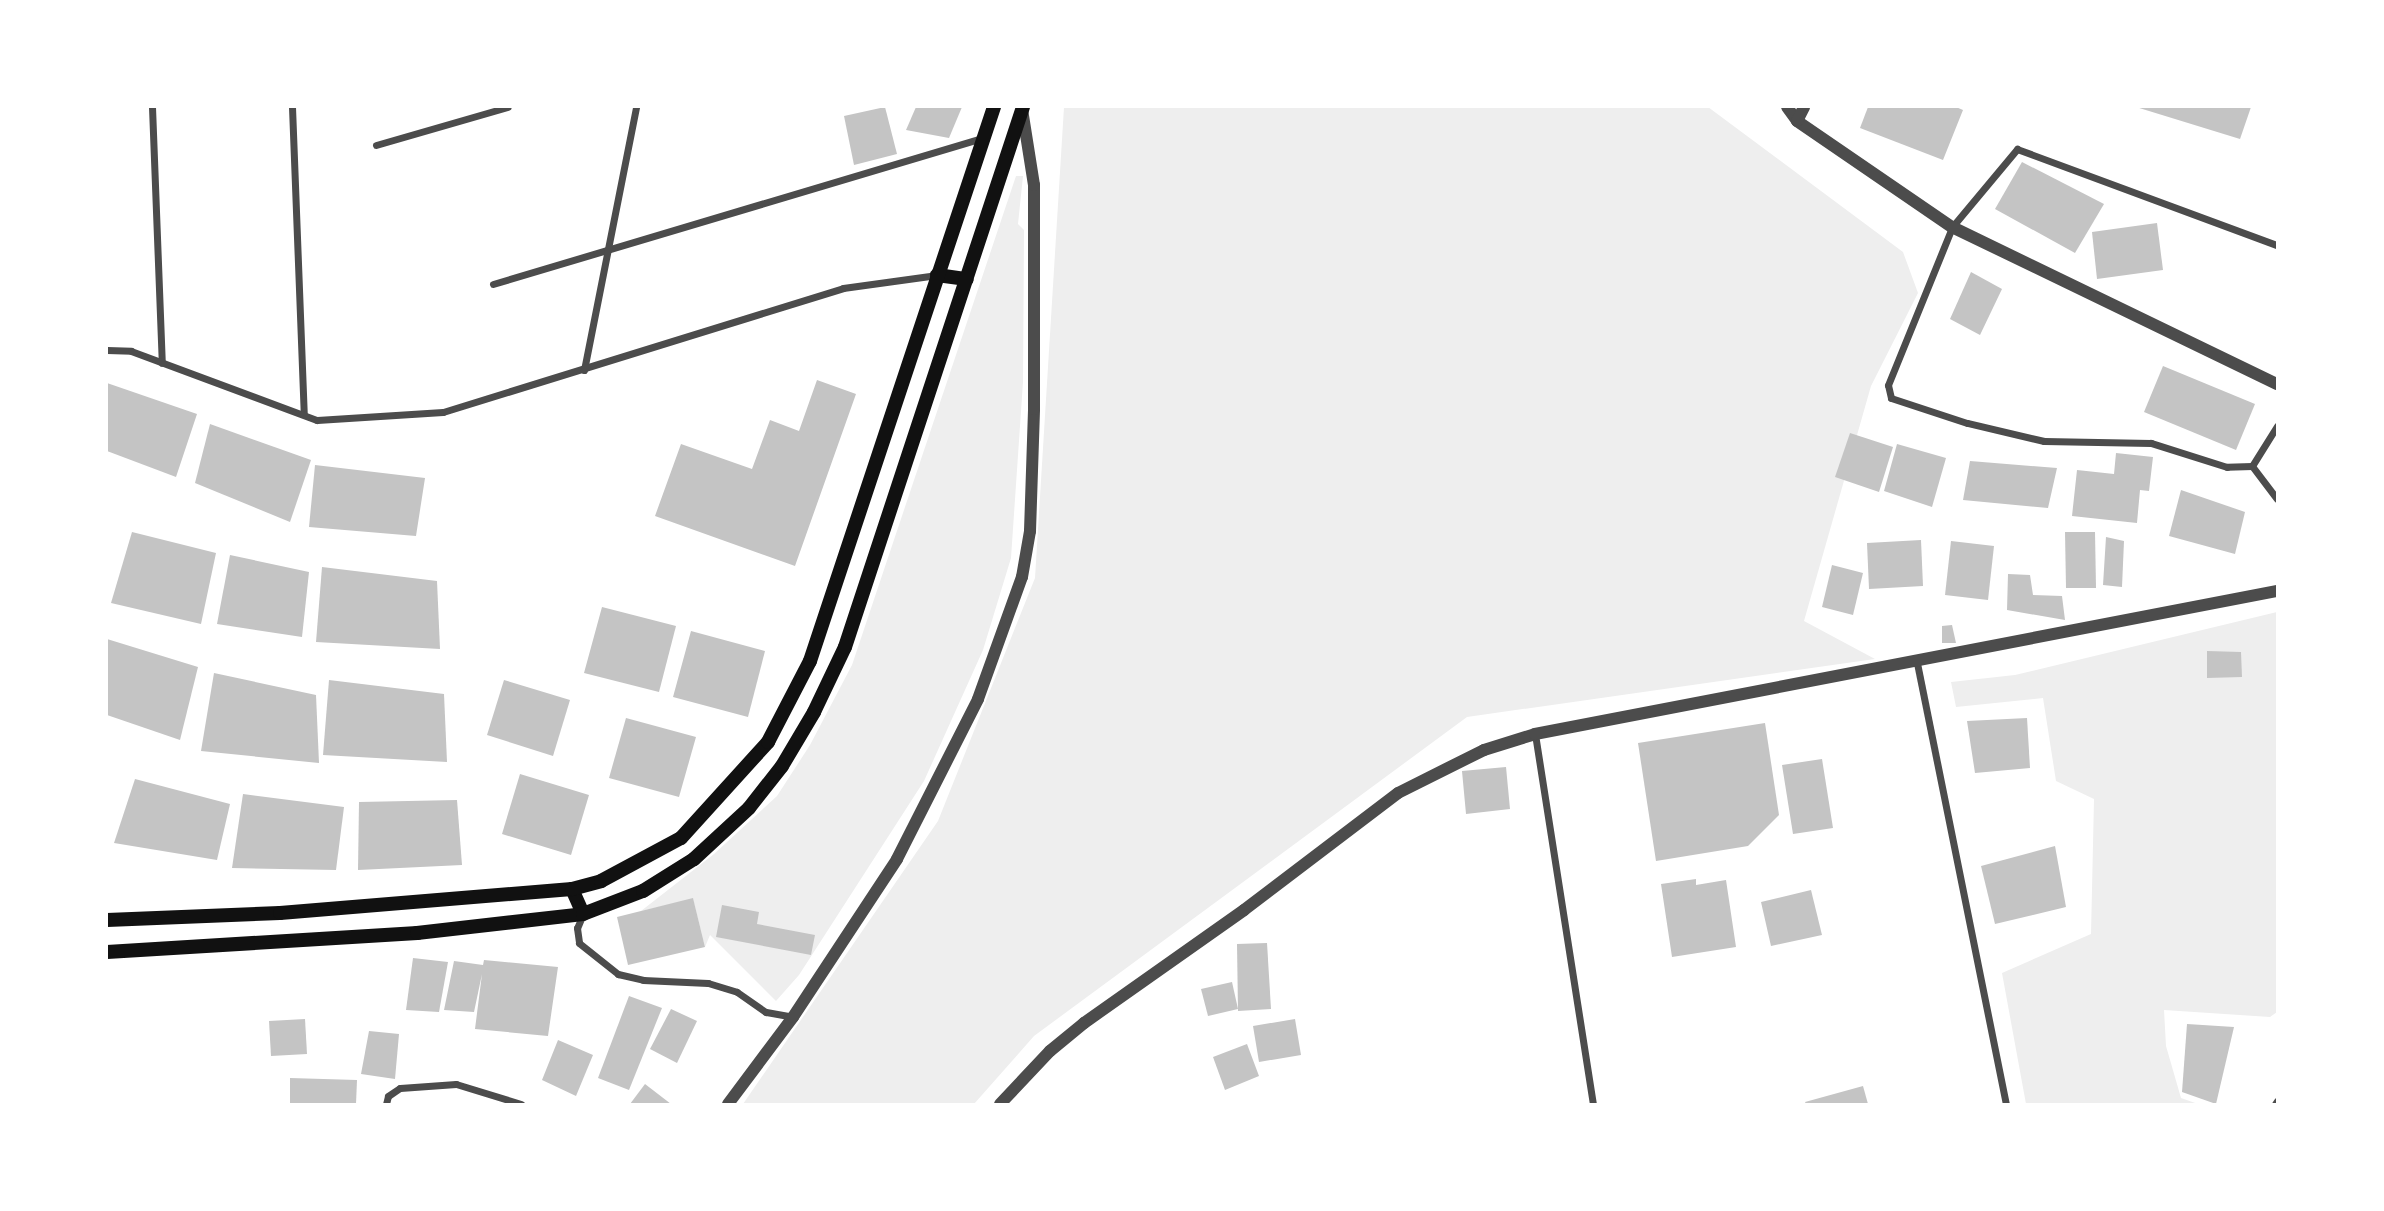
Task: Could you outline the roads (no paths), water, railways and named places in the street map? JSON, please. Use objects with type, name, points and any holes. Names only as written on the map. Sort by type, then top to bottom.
[{"type":"main road","points":[[107,920],[280,913],[572,889],[601,881],[681,838],[768,742],[810,661],[994,107]]},
{"type":"main road","points":[[107,952],[417,933],[583,914],[643,891],[694,859],[748,808],[814,712],[845,647],[1021,107]]},
{"type":"main road","points":[[937,275],[967,279]]},
{"type":"main road","points":[[572,889],[583,914]]},
{"type":"street","points":[[152,107],[162,363]]},
{"type":"street","points":[[292,107],[304,414]]},
{"type":"street","points":[[463,117],[465,107]]},
{"type":"street","points":[[376,145],[463,117],[508,107]]},
{"type":"street","points":[[584,370],[636,107]]},
{"type":"street","points":[[728,1104],[793,1017],[897,859],[951,760],[1005,633],[1022,577],[1030,531],[1034,185],[1021,107]]},
{"type":"street","points":[[1787,107],[1797,121],[1952,227],[2277,384]]},
{"type":"street","points":[[1797,121],[1804,107]]},
{"type":"street","points":[[493,284],[605,253],[982,138]]},
{"type":"street","points":[[2252,466],[2227,467],[2151,443],[2044,441],[1967,423],[1891,398],[1888,385],[1952,227],[2017,149],[2277,245]]},
{"type":"street","points":[[107,350],[131,351],[317,420],[443,412],[843,288],[937,275]]},
{"type":"street","points":[[2252,466],[2277,426]]},
{"type":"street","points":[[2252,466],[2277,499]]},
{"type":"street","points":[[1000,1104],[1050,1051],[1084,1023],[1244,910],[1398,793],[1442,767],[1535,734],[2277,592]]},
{"type":"street","points":[[1917,663],[2006,1104]]},
{"type":"street","points":[[1535,734],[1593,1104]]},
{"type":"street","points":[[583,914],[577,928],[579,943],[618,974],[643,980],[708,983],[737,992],[766,1012],[793,1017]]},
{"type":"street","points":[[386,1104],[388,1096],[400,1088],[456,1084],[521,1104]]}]
